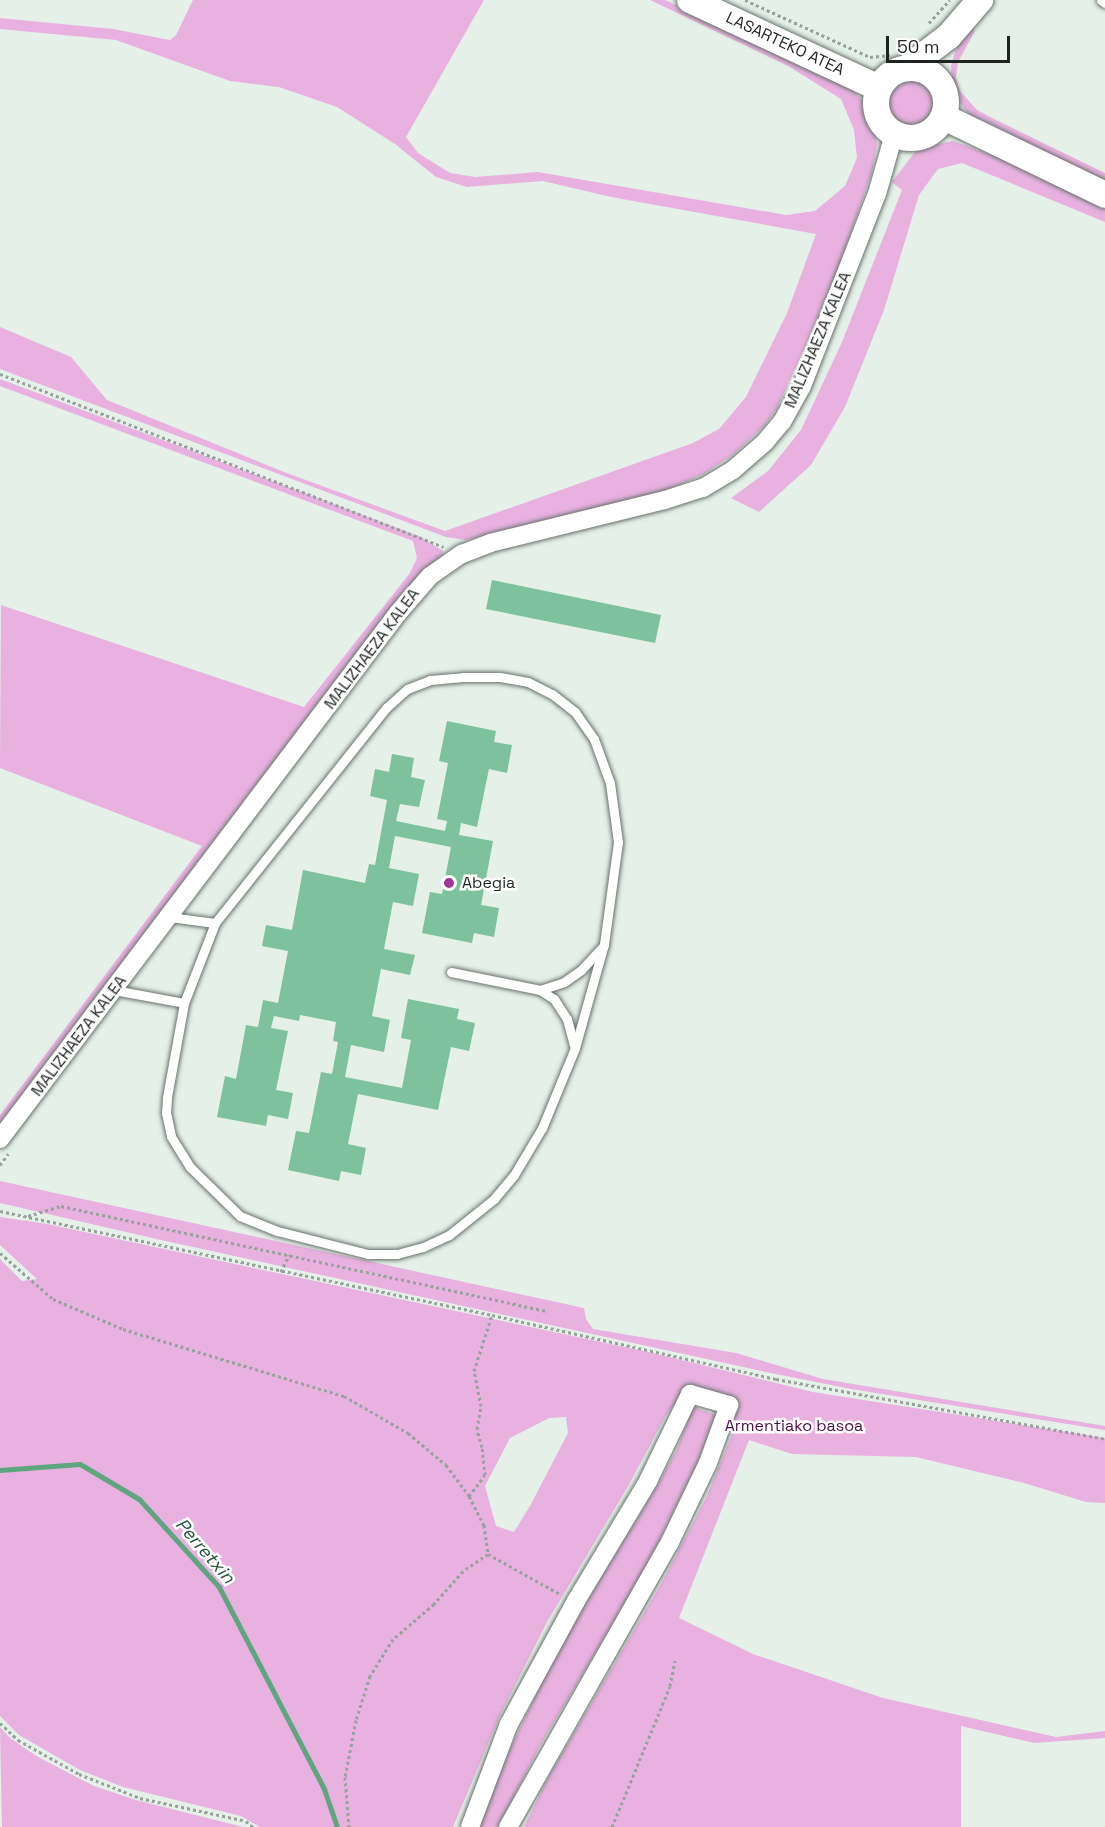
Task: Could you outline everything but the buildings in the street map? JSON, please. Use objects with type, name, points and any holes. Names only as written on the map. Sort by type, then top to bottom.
[{"type":"street","name":"LASARTEKO ATEA","points":[[690,0],[879,88]]},
{"type":"street","points":[[900,62],[925,71],[941,85],[946,95],[944,117],[933,130],[918,138],[894,134],[881,122],[876,105],[879,88],[900,62],[949,36],[980,0]]},
{"type":"street","points":[[941,85],[940,66],[949,36]]},
{"type":"street","points":[[944,117],[1105,195]]},
{"type":"street","name":"MALIZHAEZA KALEA","points":[[7,1143],[114,990],[415,591],[430,576],[462,554],[490,543],[688,493],[718,480],[750,456],[782,422],[802,386],[877,194],[894,134]]},
{"type":"street","points":[[470,1827],[509,1724],[576,1601],[648,1481],[690,1394],[729,1405],[708,1463],[670,1542],[508,1827]]},
{"type":"lane","points":[[1101,0],[1105,3]]},
{"type":"lane","points":[[500,677],[528,682],[552,694],[575,712],[594,739],[610,783],[618,842],[604,944],[575,1048],[542,1128],[514,1175],[494,1199],[457,1230],[423,1247],[397,1254],[368,1254],[277,1231],[240,1216],[190,1167],[171,1136],[166,1113],[184,1003],[215,923],[386,708],[407,689],[430,680],[500,677]]},
{"type":"lane","points":[[170,917],[215,923]]},
{"type":"lane","points":[[540,990],[564,982],[581,970],[604,944]]},
{"type":"lane","points":[[451,972],[540,990],[554,999],[561,1009],[567,1019],[575,1048]]},
{"type":"lane","points":[[114,990],[184,1003]]},
{"type":"path","points":[[745,0],[870,57],[900,62]]},
{"type":"path","points":[[922,30],[950,0]]},
{"type":"path","points":[[868,63],[876,63]]},
{"type":"path","points":[[0,374],[462,554]]},
{"type":"path","points":[[0,1165],[7,1143]]},
{"type":"path","points":[[26,1216],[61,1206],[548,1311]]},
{"type":"path","points":[[0,1211],[492,1315],[776,1379],[1105,1439]]},
{"type":"path","points":[[0,1253],[53,1299],[172,1346],[344,1396],[408,1434],[446,1465],[469,1496],[483,1525],[488,1554]]},
{"type":"path","points":[[281,1272],[289,1255]]},
{"type":"path","points":[[469,1496],[485,1475],[483,1447],[477,1429],[481,1406],[474,1371],[492,1315]]},
{"type":"path","points":[[488,1554],[563,1595]]},
{"type":"path","points":[[348,1827],[345,1777],[356,1720],[370,1676],[393,1640],[434,1604],[463,1571],[488,1554]]},
{"type":"path","points":[[612,1827],[670,1686],[675,1660]]},
{"type":"path","points":[[0,1723],[18,1740],[79,1774],[140,1798],[246,1821],[254,1827]]},
{"type":"green space","points":[[193,0],[484,0],[406,137],[418,153],[450,173],[475,177],[538,172],[786,215],[815,211],[845,186],[857,158],[854,130],[841,99],[788,66],[650,0],[665,0],[848,85],[864,102],[874,123],[877,145],[872,172],[830,293],[777,408],[763,427],[734,454],[704,474],[659,493],[466,540],[446,537],[0,369],[0,327],[71,357],[107,400],[284,472],[445,531],[693,443],[719,429],[746,397],[787,313],[816,234],[611,197],[543,181],[467,187],[436,177],[395,144],[337,107],[279,87],[230,81],[116,40],[0,29],[0,18],[113,29],[170,40],[176,35]]},
{"type":"green space","points":[[970,27],[975,31],[958,62],[956,78],[960,91],[977,110],[1105,173],[1105,184],[985,127],[967,112],[957,99],[951,66],[959,38]]},
{"type":"green space","points":[[908,76],[918,76],[928,80],[936,88],[940,103],[936,118],[928,126],[918,130],[908,130],[898,126],[890,118],[886,108],[886,98],[890,88],[898,80]]},
{"type":"green space","points":[[953,141],[1001,158],[1105,209],[1105,222],[962,163],[938,169],[919,195],[884,310],[845,407],[811,465],[759,512],[731,498],[768,471],[801,430],[842,342],[902,190],[892,182],[918,148]]},
{"type":"green space","points":[[0,379],[419,536],[443,551],[443,555],[421,572],[387,612],[0,1123],[0,1115],[202,846],[0,768],[1,605],[304,707],[410,573],[417,558],[413,541],[0,386]]},
{"type":"green space","points":[[0,1181],[584,1308],[586,1319],[593,1329],[736,1353],[823,1379],[1105,1426],[1105,1430],[851,1389],[766,1372],[161,1240],[0,1203]]},
{"type":"green space","name":"Armentiako basoa","points":[[0,1217],[47,1224],[653,1353],[813,1392],[1105,1438],[1105,1503],[1086,1502],[1024,1483],[916,1457],[792,1454],[749,1440],[679,1618],[753,1654],[883,1698],[1056,1737],[1105,1731],[1105,1738],[1034,1743],[961,1726],[961,1827],[524,1827],[548,1778],[662,1582],[706,1498],[731,1437],[734,1406],[685,1390],[665,1417],[627,1488],[547,1622],[501,1713],[453,1827],[260,1827],[241,1816],[123,1787],[80,1770],[19,1735],[0,1716],[0,1259],[22,1281],[37,1279],[0,1245]],"holes":[[[566,1417],[568,1433],[514,1532],[496,1526],[485,1486],[510,1438],[549,1418]]]},
{"type":"green space","points":[[693,1407],[716,1415],[696,1466],[647,1566],[541,1744],[498,1827],[479,1827],[510,1749],[560,1645],[657,1486],[677,1449]]},
{"type":"green space","points":[[0,1727],[10,1738],[38,1757],[94,1786],[136,1800],[243,1827],[2,1827]]},
{"type":"waterway","name":"Perretxin","points":[[0,1470],[80,1464],[139,1499],[219,1587],[324,1789],[337,1827]]},
{"type":"place","name":"Abegia","points":[[449,883]]}]
